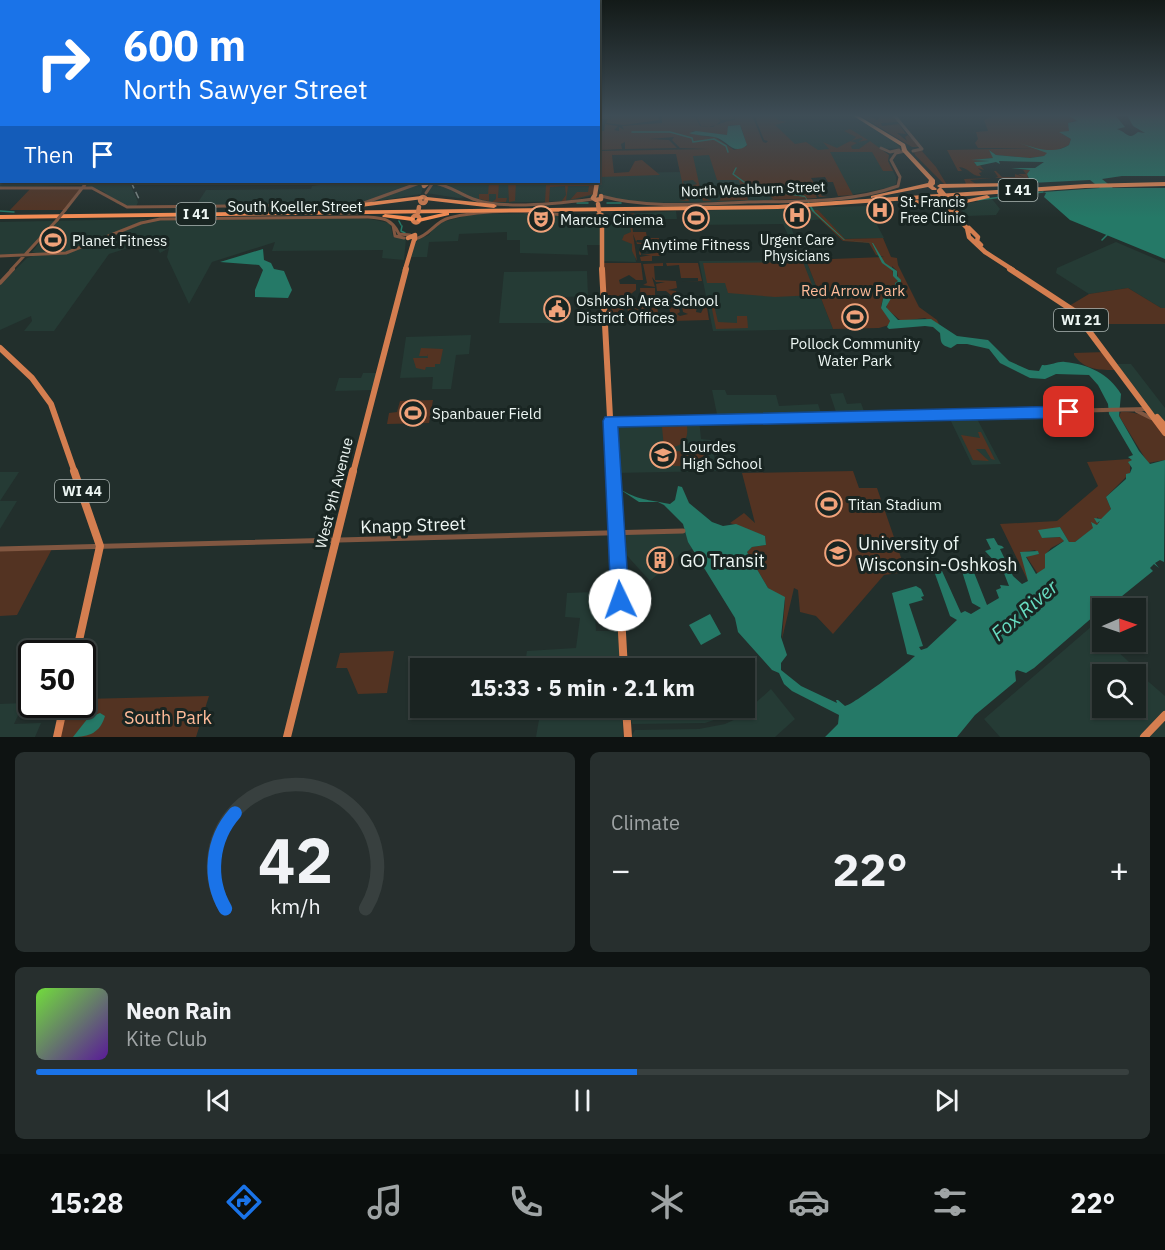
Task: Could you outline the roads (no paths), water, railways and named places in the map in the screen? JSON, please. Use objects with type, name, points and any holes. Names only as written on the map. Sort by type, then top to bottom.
[{"type":"highway","name":"WI 21","points":[[908,150],[929,173],[942,196]]},
{"type":"highway","points":[[929,173],[942,185],[959,187],[1053,185]]},
{"type":"highway","points":[[833,201],[917,188],[930,182],[929,173]]},
{"type":"highway","name":"I 41","points":[[1,216],[64,213],[507,210],[858,202],[1108,183],[1165,182]]},
{"type":"highway","points":[[917,188],[942,196],[1000,195],[1093,184]]},
{"type":"highway","name":"I 41","points":[[23,215],[809,203],[1093,184]]},
{"type":"highway","points":[[858,202],[925,202],[959,187]]},
{"type":"highway","points":[[942,196],[959,216]]},
{"type":"highway","points":[[422,200],[437,216]]},
{"type":"highway","points":[[329,212],[398,217],[422,200]]},
{"type":"highway","points":[[303,210],[422,200],[447,200],[516,207]]},
{"type":"highway","points":[[413,236],[420,222],[437,216],[507,210]]},
{"type":"main road","points":[[597,184],[623,658]]},
{"type":"main road","name":"WI 21","points":[[942,196],[981,246],[1077,314],[1144,406],[1165,429]]},
{"type":"main road","name":"West 9th Avenue","points":[[287,737],[422,200]]},
{"type":"main road","name":"WI 21","points":[[959,216],[973,236]]},
{"type":"main road","name":"WI 44","points":[[0,348],[33,378],[51,404],[100,546]]},
{"type":"main road","name":"WI 21","points":[[1144,406],[1165,429]]},
{"type":"main road","points":[[79,640],[100,546]]},
{"type":"main road","points":[[1144,737],[1165,715]]},
{"type":"main road","points":[[57,737],[61,718]]},
{"type":"main road","points":[[626,718],[627,737]]},
{"type":"street","points":[[883,149],[890,152],[916,149]]},
{"type":"street","points":[[892,155],[908,150]]},
{"type":"street","points":[[892,155],[908,150]]},
{"type":"street","name":"North Washburn Street","points":[[422,200],[443,184],[473,199],[490,203],[559,203],[597,198],[646,203],[809,203],[895,189],[900,183],[891,161],[892,155]]},
{"type":"street","points":[[0,284],[64,213],[86,183]]},
{"type":"street","points":[[0,188],[83,187],[100,190],[111,202],[122,206],[253,207],[362,204],[410,185],[422,200]]},
{"type":"street","points":[[413,236],[426,237],[441,220],[462,215],[556,213],[577,217],[599,217]]},
{"type":"street","name":"South Koeller Street","points":[[0,255],[70,253],[141,223],[158,219],[329,216],[381,219],[392,224],[395,237],[413,236]]},
{"type":"street","points":[[611,421],[1123,410],[1144,406]]},
{"type":"street","points":[[1133,409],[1155,419]]},
{"type":"street","name":"Knapp Street","points":[[0,549],[683,531]]},
{"type":"water","points":[[1037,149],[1165,149],[1165,176],[1122,176],[1102,179],[1113,188],[1165,188],[1165,259],[1070,220],[1044,197],[1046,193],[1043,192],[1100,188],[1090,180],[1031,183],[1027,174],[1030,170],[1011,168],[1035,168],[1044,162],[999,161],[1000,164],[996,162],[977,166],[974,162],[990,161],[971,160],[993,158],[989,150],[996,155],[1030,158],[1044,156],[1047,153]]},
{"type":"water","name":"Fox River","points":[[742,181],[774,195],[791,193],[805,196],[815,212],[845,240],[873,243],[885,263],[897,271],[897,276],[901,280],[900,292],[893,295],[886,307],[898,320],[931,319],[957,336],[988,340],[1009,361],[1029,370],[1039,371],[1042,365],[1065,362],[1097,371],[1121,394],[1119,416],[1139,451],[1150,464],[1165,460],[1164,562],[1160,560],[1155,563],[1159,568],[1154,564],[1150,568],[1153,571],[1120,598],[1092,598],[1092,618],[1034,668],[1026,673],[1017,670],[1015,672],[1016,681],[975,715],[957,737],[825,737],[838,724],[839,715],[792,691],[784,684],[779,673],[772,670],[738,632],[735,618],[688,542],[683,524],[664,505],[658,502],[639,502],[618,488],[638,497],[670,504],[675,500],[678,486],[682,487],[689,503],[712,522],[723,526],[736,524],[765,536],[766,545],[752,547],[747,552],[768,588],[785,597],[781,637],[787,655],[781,663],[781,670],[801,686],[837,703],[836,700],[838,700],[845,706],[869,692],[915,656],[907,654],[892,593],[916,586],[921,589],[923,600],[909,604],[923,646],[919,647],[921,650],[927,648],[957,620],[950,616],[934,571],[942,571],[961,613],[965,611],[971,614],[981,608],[972,603],[960,565],[967,565],[969,570],[973,570],[987,605],[999,598],[996,590],[1001,588],[1000,585],[1009,586],[1002,568],[996,566],[997,564],[985,551],[991,549],[986,539],[994,538],[998,545],[1004,548],[1000,549],[1013,576],[1022,584],[1028,581],[1020,552],[1038,551],[1039,554],[1026,557],[1036,574],[1045,568],[1045,554],[1064,541],[1060,537],[1042,538],[1038,530],[1060,527],[1069,542],[1075,542],[1093,528],[1091,522],[1097,525],[1100,521],[1097,523],[1094,518],[1101,519],[1111,509],[1106,497],[1126,479],[1126,474],[1130,473],[1132,468],[1128,462],[1132,460],[1128,457],[1133,455],[1109,414],[1108,404],[1098,385],[1089,375],[1056,374],[1045,379],[1030,378],[1000,363],[989,349],[967,344],[957,344],[951,348],[945,346],[941,341],[940,333],[933,327],[889,329],[887,327],[890,321],[881,308],[883,299],[892,289],[894,292],[897,291],[895,283],[898,281],[893,276],[893,271],[882,263],[872,243],[844,240],[812,211],[805,197],[785,194],[773,196]]},
{"type":"water","points":[[263,249],[264,260],[271,263],[274,269],[284,271],[292,290],[288,298],[255,297],[255,290],[263,270],[259,265],[220,262]]},
{"type":"water","points":[[710,614],[721,634],[701,645],[689,625]]},
{"type":"water","points":[[100,713],[105,716],[97,730],[89,735],[73,737],[88,718],[96,718],[96,715]]},
{"type":"waterway","points":[[736,168],[733,174],[744,182]]},
{"type":"waterway","points":[[978,200],[1043,192]]},
{"type":"waterway","points":[[577,203],[588,203]]},
{"type":"waterway","points":[[607,203],[621,203]]},
{"type":"waterway","points":[[0,211],[14,212]]},
{"type":"waterway","points":[[399,221],[401,225]]},
{"type":"waterway","points":[[402,226],[401,231],[405,233]]},
{"type":"waterway","points":[[1102,240],[1107,235]]},
{"type":"railway","points":[[131,183],[140,201]]},
{"type":"place","name":"St. Francis Free Clinic","points":[[880,210]]},
{"type":"place","name":"Urgent Care Physicians","points":[[797,215]]},
{"type":"place","name":"Anytime Fitness","points":[[696,218]]},
{"type":"place","name":"Marcus Cinema","points":[[541,219]]},
{"type":"place","name":"Planet Fitness","points":[[53,240]]},
{"type":"place","name":"Oshkosh Area School District Offices","points":[[557,309]]},
{"type":"place","name":"Pollock Community Water Park","points":[[855,317]]},
{"type":"place","name":"Spanbauer Field","points":[[413,413]]},
{"type":"place","name":"Lourdes High School","points":[[663,455]]},
{"type":"place","name":"Titan Stadium","points":[[829,504]]},
{"type":"place","name":"University of Wisconsin-Oshkosh","points":[[838,553]]},
{"type":"place","name":"GO Transit","points":[[660,560]]},
{"type":"park label","name":"Red Arrow Park","points":[[853,290]]},
{"type":"park label","name":"South Park","points":[[168,717]]}]
